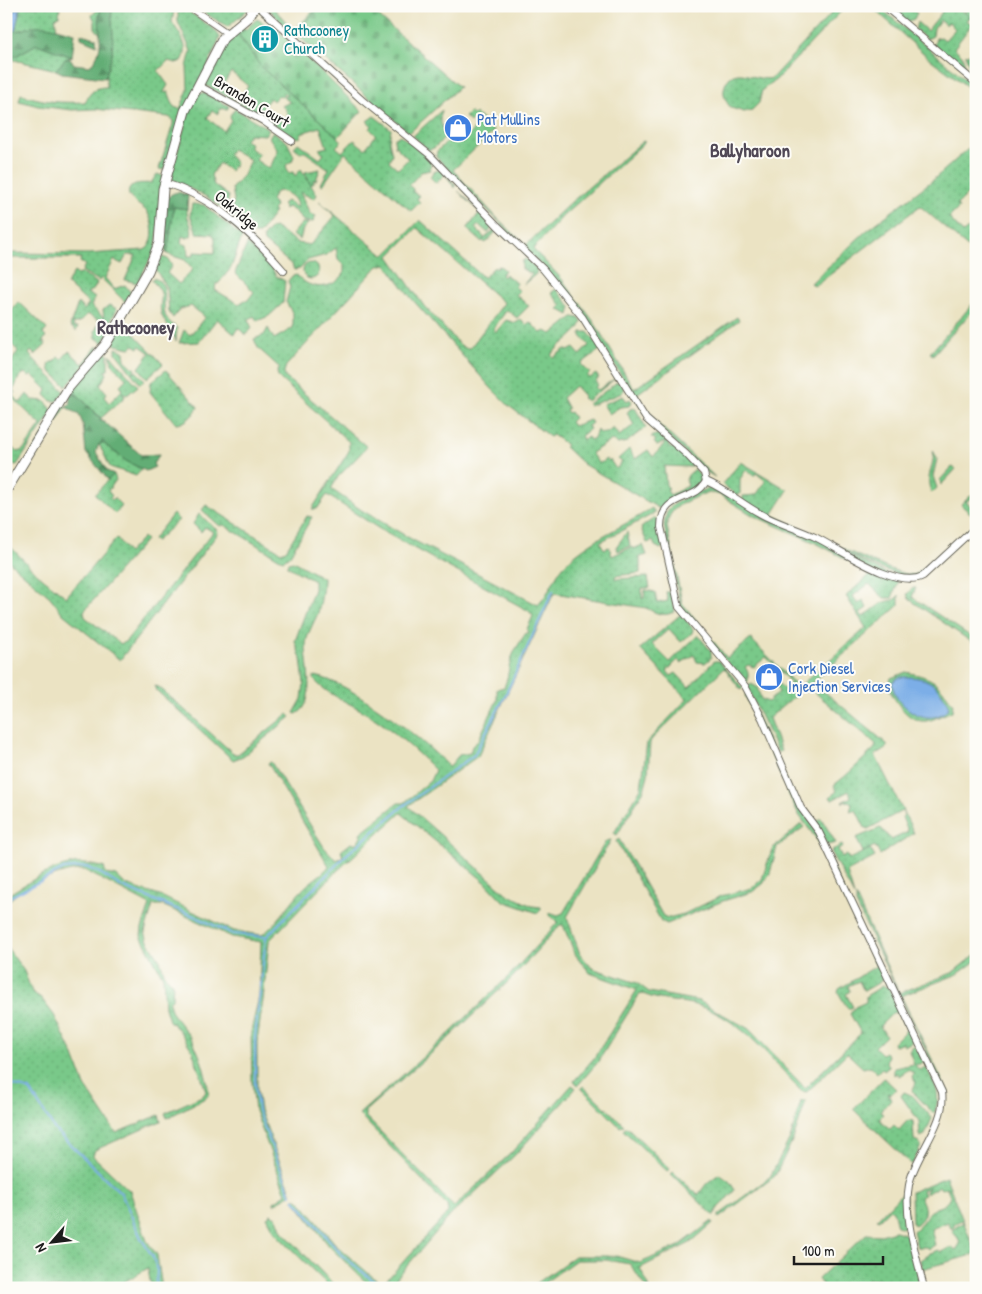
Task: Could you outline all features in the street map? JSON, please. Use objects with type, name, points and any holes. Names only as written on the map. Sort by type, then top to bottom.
[{"type":"street","points":[[188,6],[226,33]]},
{"type":"street","points":[[6,491],[69,387],[106,344],[148,271],[159,243],[160,202],[182,119],[198,84],[226,33],[248,17],[257,6],[362,100],[430,155],[496,225],[543,269],[583,318],[646,419],[692,460],[704,473],[706,481],[761,514],[820,539],[873,568],[907,580],[915,580],[923,576],[976,527]]},
{"type":"street","points":[[884,6],[976,83]]},
{"type":"street","name":"Brandon Court","points":[[198,84],[263,121],[292,141]]},
{"type":"street","name":"Oakridge","points":[[164,183],[186,190],[210,204],[238,226],[284,271]]},
{"type":"street","points":[[706,481],[702,487],[672,503],[662,517],[662,527],[677,604],[745,686],[797,800],[818,832],[942,1092],[941,1108],[908,1187],[911,1228],[924,1288]]},
{"type":"green space","points":[[6,6],[21,6],[20,9],[17,8],[10,29],[19,30],[34,26],[44,26],[75,33],[72,57],[37,44],[10,59],[6,58]]},
{"type":"green space","points":[[21,6],[60,6],[59,16],[55,18],[57,29],[41,26],[15,31]]},
{"type":"green space","points":[[102,6],[99,16],[100,34],[95,28],[95,21],[92,15]]},
{"type":"green space","points":[[102,6],[111,6],[113,34],[112,55],[105,78],[62,73],[56,70],[65,59],[71,59],[74,64],[90,66],[96,58],[100,44],[99,22]]},
{"type":"green space","points":[[111,6],[175,6],[172,22],[185,45],[184,56],[182,61],[176,63],[168,61],[158,71],[168,85],[164,92],[168,91],[174,107],[180,109],[188,90],[187,67],[191,51],[178,22],[178,10],[182,7],[214,29],[220,37],[164,170],[159,169],[173,124],[173,120],[169,117],[95,109],[72,110],[38,106],[19,101],[21,94],[53,101],[85,102],[94,90],[107,87],[106,75],[112,55]]},
{"type":"green space","points":[[198,6],[208,6],[212,9],[214,6],[252,6],[228,27],[198,9]]},
{"type":"green space","points":[[266,6],[272,6],[294,31],[318,6],[321,6],[293,35]]},
{"type":"green space","points":[[321,6],[367,6],[459,87],[409,133],[295,33]]},
{"type":"green space","points":[[838,6],[846,6],[777,79],[762,90],[759,103],[752,110],[744,112],[731,108],[724,94],[724,88],[729,78],[740,74],[766,79],[772,78]]},
{"type":"green space","points":[[871,6],[878,6],[976,88],[976,93],[930,59]]},
{"type":"green space","points":[[888,6],[899,8],[912,6],[910,8],[917,13],[914,19],[906,22]]},
{"type":"green space","points":[[936,6],[957,6],[970,18],[966,20],[972,24],[954,48],[962,55],[965,65],[962,66],[934,45],[936,38],[941,37],[945,40],[955,29],[949,22],[946,25],[940,20],[934,28],[933,36],[927,39],[915,30],[917,22],[927,31],[942,12]]},
{"type":"green space","points":[[960,6],[969,6],[971,10],[973,9],[970,6],[976,6],[976,23]]},
{"type":"green space","points":[[257,19],[276,31],[278,30],[362,111],[338,137],[261,67],[239,35]]},
{"type":"green space","points":[[242,27],[245,30],[239,36],[261,67],[342,141],[336,147],[342,152],[354,140],[365,149],[376,135],[370,129],[372,126],[367,121],[374,116],[391,129],[389,141],[392,154],[389,161],[398,169],[408,159],[395,146],[394,139],[400,135],[431,160],[430,170],[421,172],[409,185],[413,192],[420,196],[417,199],[420,202],[411,211],[345,153],[323,185],[321,184],[329,169],[305,152],[300,152],[294,147],[298,143],[320,159],[324,154],[319,149],[327,147],[320,127],[301,133],[301,137],[297,138],[267,120],[270,115],[279,121],[289,121],[286,110],[282,106],[290,102],[283,97],[287,95],[284,93],[282,97],[279,95],[273,101],[270,98],[262,108],[266,114],[262,117],[237,102],[248,86],[231,72],[223,85],[235,92],[234,100],[205,85],[204,82],[221,45]]},
{"type":"green space","points":[[81,34],[96,38],[97,45],[81,38]]},
{"type":"green space","points":[[37,44],[72,57],[65,59],[56,70],[10,59]]},
{"type":"green space","points":[[970,54],[969,58],[976,59],[976,78],[967,71],[969,65],[965,55]]},
{"type":"green space","points":[[204,93],[229,106],[227,110],[221,108],[218,114],[212,110],[207,118],[224,131],[231,120],[230,115],[235,109],[269,129],[265,135],[249,134],[245,140],[251,144],[249,147],[259,154],[256,160],[269,169],[278,151],[269,137],[273,131],[287,142],[294,156],[292,161],[286,165],[288,173],[293,172],[295,176],[301,169],[317,195],[314,199],[300,192],[310,214],[316,216],[313,222],[303,221],[296,212],[288,207],[283,210],[285,208],[282,204],[286,201],[297,208],[297,204],[292,197],[280,191],[276,192],[271,200],[276,207],[273,210],[275,212],[259,234],[254,234],[241,221],[231,215],[234,200],[232,188],[243,175],[250,160],[232,149],[228,154],[236,163],[230,171],[219,163],[211,175],[214,185],[229,196],[227,205],[220,207],[207,197],[173,180],[171,175],[187,118],[198,94]]},
{"type":"green space","points":[[442,110],[440,118],[445,138],[434,148],[428,150],[413,136]]},
{"type":"green space","points":[[470,112],[473,115],[475,113],[494,131],[453,170],[497,218],[526,245],[569,204],[643,141],[645,142],[563,216],[533,249],[561,278],[594,322],[634,389],[737,317],[739,320],[637,394],[656,422],[715,477],[705,471],[648,418],[576,304],[542,266],[436,157],[437,151],[447,142],[455,143],[463,136],[465,138],[475,128],[473,125],[476,122],[473,119],[470,122],[465,117]]},
{"type":"green space","points":[[976,142],[976,201],[968,194],[957,205],[959,208],[949,218],[963,233],[976,222],[976,252],[971,250],[920,206],[819,283],[814,286],[811,283],[865,232],[933,180]]},
{"type":"green space","points":[[320,169],[316,180],[313,180],[314,183],[311,185],[305,172]]},
{"type":"green space","points":[[439,170],[445,174],[436,183],[430,177],[433,172]]},
{"type":"green space","points":[[157,174],[163,176],[156,249],[137,283],[125,280],[136,255],[127,255],[122,264],[114,260],[105,278],[114,289],[125,285],[131,293],[125,302],[101,278],[99,281],[82,271],[85,265],[80,262],[81,258],[6,258],[6,253],[89,254],[144,250],[151,243],[153,233],[151,221],[147,212],[130,197],[129,190],[136,184],[151,183]]},
{"type":"green space","points":[[445,174],[455,184],[455,188]]},
{"type":"green space","points":[[458,191],[494,225],[488,233],[479,225],[475,228],[484,237],[483,240],[496,228],[498,229],[486,243],[482,242],[467,229],[480,212]]},
{"type":"green space","points":[[178,192],[188,195],[187,209],[174,207],[167,254],[163,244],[166,203],[172,194]]},
{"type":"green space","points":[[319,201],[383,255],[420,220],[484,278],[493,268],[500,266],[505,270],[501,275],[503,277],[505,274],[517,283],[515,287],[520,291],[516,295],[529,306],[517,318],[507,310],[493,329],[496,332],[506,320],[516,323],[521,319],[526,325],[530,322],[541,333],[545,331],[552,334],[573,317],[579,318],[582,322],[577,331],[551,355],[554,357],[565,349],[568,351],[574,348],[580,355],[589,345],[581,336],[581,332],[588,332],[601,349],[581,364],[590,373],[587,376],[590,378],[596,374],[599,378],[595,381],[598,385],[595,387],[598,390],[617,377],[587,401],[582,398],[584,396],[575,386],[562,398],[568,409],[566,410],[574,418],[570,422],[573,426],[590,420],[592,423],[588,426],[590,429],[581,436],[583,440],[588,437],[590,440],[594,438],[597,430],[599,433],[607,433],[613,428],[619,436],[634,425],[627,413],[630,409],[635,408],[646,427],[627,442],[618,444],[612,440],[591,453],[599,464],[606,459],[608,462],[610,460],[616,469],[622,462],[618,459],[629,449],[635,459],[648,450],[653,457],[667,441],[670,448],[676,448],[691,464],[691,467],[664,466],[666,485],[669,488],[667,490],[670,495],[688,486],[686,480],[688,475],[695,469],[703,479],[697,488],[660,509],[583,464],[565,447],[567,445],[553,435],[550,437],[509,406],[492,389],[412,299],[386,264],[378,266],[286,366],[285,377],[367,447],[338,477],[331,489],[363,511],[413,540],[538,605],[561,569],[574,555],[652,508],[655,513],[600,542],[604,549],[609,547],[612,556],[632,547],[633,549],[643,545],[647,555],[640,557],[640,573],[615,576],[616,579],[648,577],[650,588],[642,588],[642,599],[644,598],[645,590],[655,592],[657,603],[668,601],[666,592],[671,592],[675,611],[668,614],[660,614],[646,608],[554,593],[478,756],[408,806],[507,894],[532,906],[541,907],[538,913],[503,901],[485,882],[401,813],[337,871],[269,941],[257,1042],[257,1089],[260,1110],[292,1194],[274,1204],[274,1202],[286,1194],[255,1111],[252,1082],[251,1032],[259,996],[261,942],[232,937],[162,905],[153,905],[145,932],[148,941],[159,958],[165,975],[173,983],[172,999],[169,1002],[170,1008],[196,1048],[209,1093],[207,1097],[167,1118],[165,1113],[204,1095],[206,1091],[192,1050],[179,1030],[169,1021],[165,1008],[163,977],[141,936],[150,905],[84,870],[66,872],[30,886],[11,898],[6,904],[6,896],[55,869],[73,864],[89,864],[104,867],[106,874],[117,876],[126,885],[163,897],[234,931],[262,935],[302,890],[329,866],[268,763],[271,762],[324,847],[336,860],[343,857],[341,851],[351,843],[357,843],[361,836],[360,833],[398,803],[404,803],[430,781],[435,770],[376,719],[325,690],[313,679],[314,676],[329,680],[346,688],[386,713],[423,742],[449,767],[459,755],[470,753],[472,746],[478,741],[497,700],[497,689],[504,687],[513,655],[526,633],[529,633],[527,629],[533,616],[529,611],[384,532],[327,495],[317,509],[312,509],[349,451],[349,442],[278,377],[277,372],[280,368],[258,348],[254,339],[264,335],[268,328],[274,339],[293,328],[293,314],[286,302],[290,287],[288,281],[292,276],[297,275],[308,284],[314,286],[327,286],[344,274],[344,265],[338,259],[336,248],[326,255],[308,260],[300,269],[294,270],[292,265],[264,242],[263,237],[274,227],[298,243],[310,245],[335,216]],"holes":[[[417,228],[504,303],[470,348],[465,348],[424,306],[389,256]]]},
{"type":"green space","points":[[192,204],[204,205],[242,237],[231,268],[218,284],[216,283],[215,290],[239,304],[245,300],[247,301],[254,292],[235,273],[247,244],[271,266],[276,276],[285,281],[283,303],[269,316],[257,321],[254,316],[248,320],[252,328],[246,335],[238,328],[234,334],[217,319],[199,342],[179,343],[184,330],[190,335],[205,317],[191,306],[180,309],[173,318],[169,312],[167,287],[155,269],[162,257],[168,259],[172,266],[167,273],[179,284],[193,269],[185,260],[167,254],[174,207],[187,209],[192,232],[191,236],[187,238],[182,236],[181,243],[187,245],[188,256],[194,256],[194,252],[215,253],[215,238],[212,234],[197,233],[190,215]]},
{"type":"green space","points":[[302,223],[309,223],[303,229],[300,240],[292,235]]},
{"type":"green space","points":[[526,259],[537,269],[536,274],[524,284],[532,274],[522,269],[522,261]]},
{"type":"green space","points":[[308,263],[314,263],[319,268],[317,277],[308,279],[303,274],[303,268]]},
{"type":"green space","points":[[74,272],[78,275],[82,273],[97,283],[94,289],[87,293],[95,298],[91,306],[104,318],[103,310],[109,305],[117,309],[109,324],[113,327],[103,343],[96,338],[95,331],[100,321],[87,314],[81,321],[73,324],[74,327],[78,327],[76,331],[70,326],[78,303],[84,310],[89,304],[67,284]]},
{"type":"green space","points":[[153,278],[163,285],[166,317],[177,328],[176,341],[162,316],[161,294],[160,290],[151,280]]},
{"type":"green space","points":[[556,289],[571,307],[569,315],[558,309],[562,306],[551,293]]},
{"type":"green space","points":[[976,300],[976,307],[933,355],[930,353]]},
{"type":"green space","points":[[19,302],[47,329],[43,334],[46,337],[43,341],[46,345],[35,355],[31,351],[29,354],[64,391],[58,401],[51,401],[45,395],[47,390],[32,375],[29,377],[25,373],[19,379],[13,390],[15,393],[13,395],[20,403],[27,394],[33,400],[45,401],[53,411],[17,465],[6,463],[6,445],[19,452],[24,449],[41,425],[6,392],[6,370],[18,351],[6,339],[6,317]]},
{"type":"green space","points":[[122,321],[163,364],[147,378],[139,368],[150,353],[140,346],[139,348],[134,345],[130,348],[116,345],[111,341]]},
{"type":"green space","points":[[97,346],[99,348],[97,352],[66,386],[50,371],[49,366],[51,362],[55,362],[58,357],[62,359],[69,351],[83,364]]},
{"type":"green space","points":[[116,348],[124,351],[125,360],[135,369],[133,372],[136,371],[145,380],[140,384],[116,353]]},
{"type":"green space","points":[[103,352],[108,354],[108,370],[105,371],[107,374],[100,385],[107,393],[104,397],[109,403],[123,389],[120,385],[126,379],[112,364],[110,354],[138,386],[127,395],[122,392],[125,397],[101,418],[73,390],[69,395],[72,387]]},
{"type":"green space","points":[[166,370],[198,407],[189,418],[179,424],[176,424],[150,392],[151,382]]},
{"type":"green space","points":[[617,382],[621,383],[624,388],[622,393],[589,406],[588,404]]},
{"type":"green space","points":[[73,390],[141,455],[160,454],[153,464],[155,467],[146,471],[126,461],[103,443],[99,444],[96,452],[107,471],[114,474],[108,480],[86,453],[83,424],[79,415],[66,407],[71,404],[69,395]]},
{"type":"green space","points":[[623,396],[627,401],[630,399],[632,401],[629,406],[620,407],[609,414],[603,404]]},
{"type":"green space","points":[[63,404],[66,407],[6,500],[6,494]]},
{"type":"green space","points":[[658,434],[667,441],[657,446],[654,442],[656,440],[651,437]]},
{"type":"green space","points":[[103,443],[126,461],[142,469],[136,476],[110,467],[99,444]]},
{"type":"green space","points":[[933,450],[937,459],[933,476],[937,488],[932,493],[929,477],[933,461]]},
{"type":"green space","points":[[741,462],[788,490],[772,515],[870,561],[906,574],[916,574],[922,571],[971,526],[918,577],[905,577],[879,568],[743,502],[743,496],[756,495],[766,481],[756,473],[754,476],[746,470],[740,479],[740,494],[736,495],[722,484]]},
{"type":"green space","points":[[952,467],[956,469],[941,485],[940,480]]},
{"type":"green space","points":[[114,474],[116,480],[108,491],[112,496],[110,498],[112,500],[114,498],[122,506],[115,514],[95,494]]},
{"type":"green space","points":[[716,488],[899,580],[892,598],[884,598],[869,584],[853,596],[858,604],[863,600],[867,608],[860,613],[863,617],[882,603],[896,599],[899,595],[899,605],[813,682],[887,744],[887,747],[875,755],[914,833],[880,855],[875,846],[863,852],[856,838],[880,828],[891,840],[908,832],[902,817],[904,815],[902,811],[868,829],[865,828],[856,810],[850,812],[852,804],[849,801],[842,802],[851,797],[849,791],[832,800],[830,797],[837,791],[834,785],[875,748],[876,744],[812,690],[805,687],[769,718],[781,751],[778,753],[748,689],[751,684],[757,687],[761,699],[768,702],[779,692],[775,686],[779,684],[784,689],[791,683],[766,657],[754,667],[748,665],[745,667],[748,672],[748,681],[744,683],[681,606],[664,526],[666,516],[668,510],[677,502],[690,495]],"holes":[[[708,492],[720,495],[754,516],[816,543],[872,573],[846,596],[866,628],[801,685],[797,686],[751,639],[727,658],[682,603],[667,526],[668,519],[671,513],[681,504]]]},
{"type":"green space","points":[[976,490],[975,495],[966,502],[976,510],[976,518],[961,505]]},
{"type":"green space","points":[[206,505],[281,552],[286,550],[307,516],[312,517],[290,555],[284,560],[224,525],[220,526],[202,510]]},
{"type":"green space","points":[[173,514],[179,520],[156,541],[153,539]]},
{"type":"green space","points":[[199,514],[218,531],[216,536],[120,660],[63,614],[50,597],[6,559],[6,542],[34,571],[66,597],[117,538],[128,553],[143,537],[146,540],[84,611],[85,617],[121,644],[126,641],[213,532],[205,527],[201,532],[193,524]]},
{"type":"green space","points":[[654,518],[657,519],[663,547],[661,549],[655,546],[653,541],[647,543],[641,528]]},
{"type":"green space","points":[[627,532],[630,546],[618,551],[616,547]]},
{"type":"green space","points":[[293,561],[323,578],[322,596],[318,613],[306,642],[308,693],[302,709],[296,714],[294,713],[302,699],[304,683],[301,659],[295,641],[314,589],[314,581],[287,566],[288,562]]},
{"type":"green space","points":[[913,588],[916,588],[912,597],[976,640],[976,645],[909,599],[907,594]]},
{"type":"green space","points":[[681,614],[693,629],[692,633],[681,642],[669,629],[652,644],[670,662],[698,635],[711,651],[711,658],[705,663],[697,662],[694,655],[681,663],[678,660],[667,671],[671,676],[676,673],[689,687],[714,661],[719,661],[743,688],[741,690],[724,668],[652,739],[650,742],[648,775],[644,790],[617,835],[614,833],[641,788],[647,742],[687,699],[640,649]]},
{"type":"green space","points":[[906,672],[923,676],[938,685],[953,704],[952,711],[936,718],[919,721],[902,710],[888,686],[891,678]]},
{"type":"green space","points":[[154,686],[159,687],[234,754],[238,754],[288,714],[291,717],[243,756],[233,760],[156,690]]},
{"type":"green space","points":[[747,694],[792,794],[814,827],[883,977],[880,982],[864,991],[859,981],[848,986],[850,991],[846,994],[853,1007],[848,1009],[838,992],[839,989],[876,966],[817,840],[799,815],[789,795],[745,695]]},
{"type":"green space","points":[[821,818],[836,843],[827,845],[816,822]]},
{"type":"green space","points":[[801,824],[804,827],[777,847],[770,873],[763,884],[752,892],[723,901],[667,924],[661,921],[616,841],[619,839],[663,916],[668,918],[684,914],[721,896],[752,888],[762,879],[772,849]]},
{"type":"green space","points":[[611,840],[567,917],[580,954],[592,968],[637,983],[649,992],[699,1001],[749,1029],[805,1088],[861,1033],[850,1014],[855,1007],[866,1002],[866,996],[882,986],[888,987],[905,1020],[903,1024],[901,1016],[894,1012],[880,1026],[886,1036],[875,1047],[882,1054],[885,1052],[888,1055],[886,1062],[890,1066],[884,1071],[882,1068],[877,1073],[871,1066],[863,1068],[847,1053],[807,1092],[801,1091],[755,1042],[743,1031],[715,1012],[699,1006],[643,994],[639,995],[598,1062],[578,1085],[574,1081],[594,1058],[637,990],[590,973],[575,954],[563,925],[560,925],[513,977],[451,1036],[365,1111],[365,1116],[454,1207],[511,1153],[572,1085],[576,1088],[514,1156],[451,1215],[388,1288],[372,1288],[330,1247],[293,1199],[298,1199],[338,1247],[382,1285],[445,1216],[448,1212],[447,1206],[359,1114],[449,1034],[510,975],[558,922],[549,915],[549,912],[558,915],[563,913],[606,841]]},
{"type":"green space","points":[[842,845],[843,847],[838,850],[842,857],[847,855],[849,859],[870,849],[875,857],[847,872],[854,896],[831,853],[832,850]]},
{"type":"green space","points":[[856,897],[899,993],[952,973],[976,954],[976,961],[958,974],[901,996],[948,1092],[947,1095],[856,904]]},
{"type":"green space","points":[[6,946],[24,971],[32,992],[41,998],[54,1015],[74,1056],[85,1086],[116,1133],[159,1115],[161,1121],[95,1150],[93,1156],[130,1191],[147,1241],[157,1255],[162,1288],[151,1288],[148,1268],[114,1288],[6,1288]]},
{"type":"green space","points":[[908,1028],[913,1038],[912,1042],[904,1046],[903,1043],[894,1046],[893,1043]]},
{"type":"green space","points":[[913,1046],[916,1047],[924,1063],[915,1065],[919,1070],[926,1067],[935,1085],[937,1100],[934,1114],[912,1091],[916,1083],[912,1077],[914,1073],[908,1070],[899,1076],[897,1073],[894,1075],[894,1068],[914,1064],[909,1051]]},
{"type":"green space","points":[[884,1078],[896,1089],[891,1094],[888,1093],[891,1099],[880,1112],[883,1114],[879,1119],[890,1129],[894,1125],[899,1130],[908,1120],[913,1121],[914,1140],[919,1142],[921,1146],[912,1165],[853,1109]]},
{"type":"green space","points":[[583,1086],[624,1125],[620,1127],[581,1088]]},
{"type":"green space","points":[[904,1092],[913,1096],[932,1118],[925,1135],[920,1137],[919,1121],[901,1096]]},
{"type":"green space","points":[[801,1101],[806,1101],[794,1137],[775,1176],[719,1218],[719,1215],[770,1177],[791,1136]]},
{"type":"green space","points":[[627,1127],[670,1169],[667,1171],[623,1130]]},
{"type":"green space","points":[[673,1172],[698,1195],[707,1183],[719,1174],[729,1181],[735,1190],[718,1208],[714,1216],[671,1174]]},
{"type":"green space","points":[[946,1177],[976,1254],[922,1269],[920,1260],[930,1253],[938,1250],[941,1252],[952,1247],[956,1250],[960,1244],[952,1231],[957,1225],[963,1223],[962,1220],[955,1223],[952,1229],[948,1222],[931,1229],[935,1245],[928,1249],[926,1247],[917,1247],[913,1231],[931,1211],[943,1205],[950,1197],[947,1187],[941,1189],[939,1186],[926,1194],[925,1191],[930,1187],[922,1190],[924,1195],[920,1197],[924,1212],[922,1219],[915,1225],[912,1223],[911,1192]]},
{"type":"green space","points":[[905,1190],[908,1223],[903,1228],[897,1226],[893,1210],[890,1209],[879,1220],[877,1219]]},
{"type":"green space","points":[[271,1214],[277,1218],[282,1231],[337,1288],[331,1288],[276,1234],[267,1217]]},
{"type":"green space","points":[[712,1221],[713,1223],[690,1243],[640,1268],[650,1288],[646,1288],[630,1264],[606,1260],[576,1260],[537,1288],[530,1288],[575,1256],[616,1256],[640,1263],[679,1246]]},
{"type":"green space","points":[[895,1231],[910,1236],[922,1288],[888,1288],[887,1281],[867,1279],[867,1288],[824,1288],[818,1279],[866,1234],[881,1235]]},
{"type":"water","points":[[17,8],[20,9],[15,31],[10,29],[9,23]]},
{"type":"water","points":[[900,677],[924,679],[930,682],[941,692],[949,707],[941,714],[933,717],[914,713],[899,700],[894,691],[892,682]]},
{"type":"waterway","points":[[291,1195],[258,1111],[255,1084],[255,1037],[266,937],[347,854],[402,807],[474,755],[504,698],[553,591]]},
{"type":"waterway","points":[[6,899],[64,869],[86,867],[100,873],[122,887],[233,934],[266,937]]},
{"type":"waterway","points":[[6,1083],[30,1090],[55,1130],[121,1193],[142,1240],[153,1257],[157,1270],[156,1288]]},
{"type":"waterway","points":[[294,1199],[342,1255],[382,1288]]},
{"type":"place","name":"Rathcooney Church","points":[[265,39]]},
{"type":"place","name":"Pat Mullins Motors","points":[[458,128]]},
{"type":"place","name":"Cork Diesel Injection Services","points":[[769,677]]},
{"type":"district","name":"Ballyharoon","points":[[750,150]]},
{"type":"district","name":"Rathcooney","points":[[136,327]]}]
